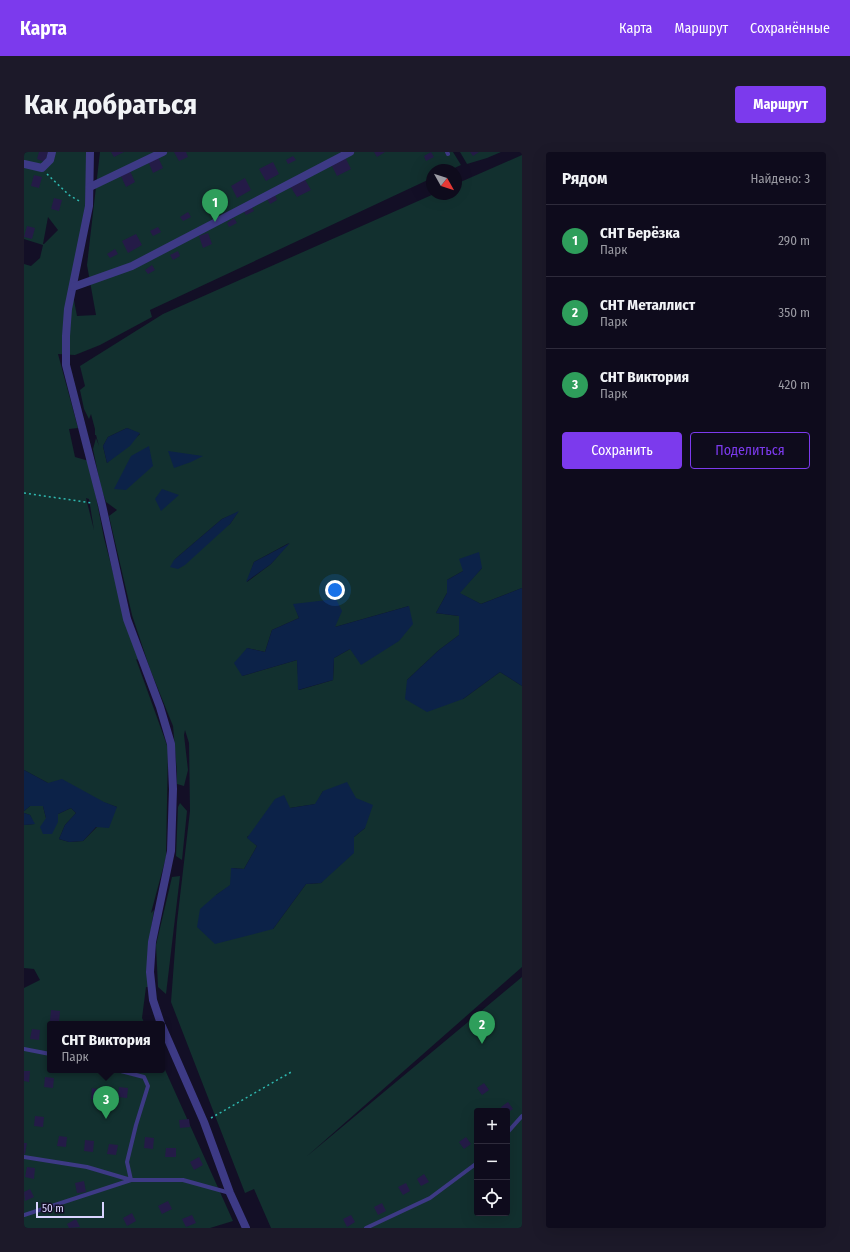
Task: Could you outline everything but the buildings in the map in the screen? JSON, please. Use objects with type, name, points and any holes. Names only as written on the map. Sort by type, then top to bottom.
[{"type":"street","points":[[24,164],[42,168],[50,160],[52,152]]},
{"type":"street","points":[[90,152],[89,206],[68,309],[66,365],[102,505],[127,619],[160,707],[171,744],[173,789],[171,852],[152,942],[150,972],[153,1000],[161,1021]]},
{"type":"street","points":[[90,187],[163,152]]},
{"type":"street","points":[[73,287],[132,266],[350,152]]},
{"type":"street","points":[[165,1032],[204,1122],[230,1193],[246,1228]]},
{"type":"lane","points":[[24,1049],[47,1053]]},
{"type":"lane","points":[[128,1073],[144,1077],[148,1086],[127,1162],[131,1180]]},
{"type":"lane","points":[[510,1130],[522,1116]]},
{"type":"lane","points":[[24,1157],[87,1167],[131,1180],[183,1180],[230,1193]]},
{"type":"lane","points":[[366,1228],[430,1198],[474,1165]]},
{"type":"lane","points":[[24,1216],[131,1180]]},
{"type":"path","points":[[42,168],[69,195],[89,206]]},
{"type":"path","points":[[24,493],[102,505]]},
{"type":"path","points":[[204,1122],[293,1071]]},
{"type":"green space","points":[[24,152],[88,152],[85,214],[71,285],[77,316],[96,315],[87,265],[100,152],[453,152],[460,164],[426,164],[426,181],[150,310],[152,317],[100,345],[75,355],[58,354],[78,428],[69,429],[75,457],[89,461],[104,538],[120,599],[140,661],[136,659],[168,748],[166,857],[151,913],[154,910],[148,949],[149,987],[146,987],[142,1018],[144,1021],[47,1021],[47,1073],[165,1073],[165,1070],[233,1221],[210,1228],[24,1228],[24,988],[40,980],[34,969],[24,968],[24,825],[34,824],[30,815],[24,813],[24,811],[30,806],[43,806],[46,818],[58,822],[58,814],[71,808],[76,813],[65,825],[59,839],[69,842],[83,841],[117,807],[48,783],[24,770],[24,264],[31,266],[40,258],[43,245],[24,239]],"holes":[[[48,217],[58,230],[43,244]],[[86,498],[89,499],[94,530]]]},
{"type":"green space","points":[[460,152],[501,152],[467,164]]},
{"type":"green space","points":[[522,155],[522,588],[481,604],[459,593],[482,568],[463,571],[447,580],[447,593],[436,613],[459,616],[459,635],[439,650],[407,680],[463,699],[500,672],[522,686],[522,967],[306,1157],[522,977],[522,1228],[271,1228],[254,1189],[245,1193],[171,1002],[177,922],[190,811],[189,743],[185,730],[184,735],[188,770],[184,786],[177,784],[173,726],[150,669],[132,615],[109,516],[117,510],[106,502],[101,488],[93,449],[96,438],[99,446],[95,435],[91,414],[89,419],[84,409],[80,390],[85,386],[80,366],[163,314],[426,198],[426,200],[462,200],[462,181]],"holes":[[[127,428],[140,434],[107,463],[103,446],[108,437]],[[238,512],[230,524],[174,560],[222,519]],[[289,543],[271,564],[247,582],[254,562]],[[294,604],[335,627],[409,606],[350,649],[334,658],[333,680],[299,690],[297,660],[242,676],[247,648],[265,652],[272,630],[299,618]],[[323,791],[365,828],[354,837],[321,883],[306,884],[273,929],[216,895],[231,885],[231,868],[244,869],[257,846],[247,837],[290,808],[316,804]]]},
{"type":"green space","points":[[180,803],[187,811],[182,860],[176,856],[178,807]]},
{"type":"green space","points":[[180,876],[166,994],[158,987],[156,945],[172,877]]},
{"type":"water","points":[[127,428],[140,433],[130,446],[107,463],[103,446],[108,437]]},
{"type":"water","points":[[149,446],[153,466],[126,490],[114,489],[131,456]]},
{"type":"water","points":[[168,451],[203,456],[174,468]]},
{"type":"water","points":[[162,489],[179,495],[161,511],[155,499]]},
{"type":"water","points":[[239,511],[230,524],[185,565],[178,569],[170,567],[174,560],[222,519]]},
{"type":"water","points":[[290,543],[271,564],[246,582],[254,562]]},
{"type":"water","points":[[479,552],[482,568],[460,593],[481,604],[522,588],[522,686],[500,672],[463,699],[427,712],[405,699],[407,680],[439,650],[459,635],[459,616],[436,613],[447,593],[447,580],[463,571],[459,559]]},
{"type":"water","points":[[336,599],[342,611],[335,627],[409,606],[413,624],[399,641],[361,665],[350,649],[334,658],[333,680],[298,690],[297,660],[242,676],[234,663],[247,648],[265,652],[272,630],[299,618],[293,604]]},
{"type":"water","points":[[24,770],[48,783],[62,779],[104,802],[117,807],[109,828],[96,827],[83,841],[69,842],[59,839],[65,825],[76,813],[71,808],[58,814],[58,822],[52,834],[43,834],[40,827],[46,818],[43,806],[30,806],[24,811]]},
{"type":"water","points":[[347,782],[356,798],[373,805],[365,828],[354,837],[354,853],[321,883],[306,884],[273,929],[215,944],[197,927],[200,909],[230,885],[231,868],[244,869],[257,846],[247,838],[275,799],[284,795],[290,808],[315,804],[323,791]]},
{"type":"water","points":[[24,813],[30,815],[35,824],[24,825]]},
{"type":"place","name":"СНТ Берёзка","points":[[215,222]]},
{"type":"place","name":"СНТ Металлист","points":[[482,1044]]},
{"type":"place","name":"СНТ Виктория","points":[[106,1119]]}]
